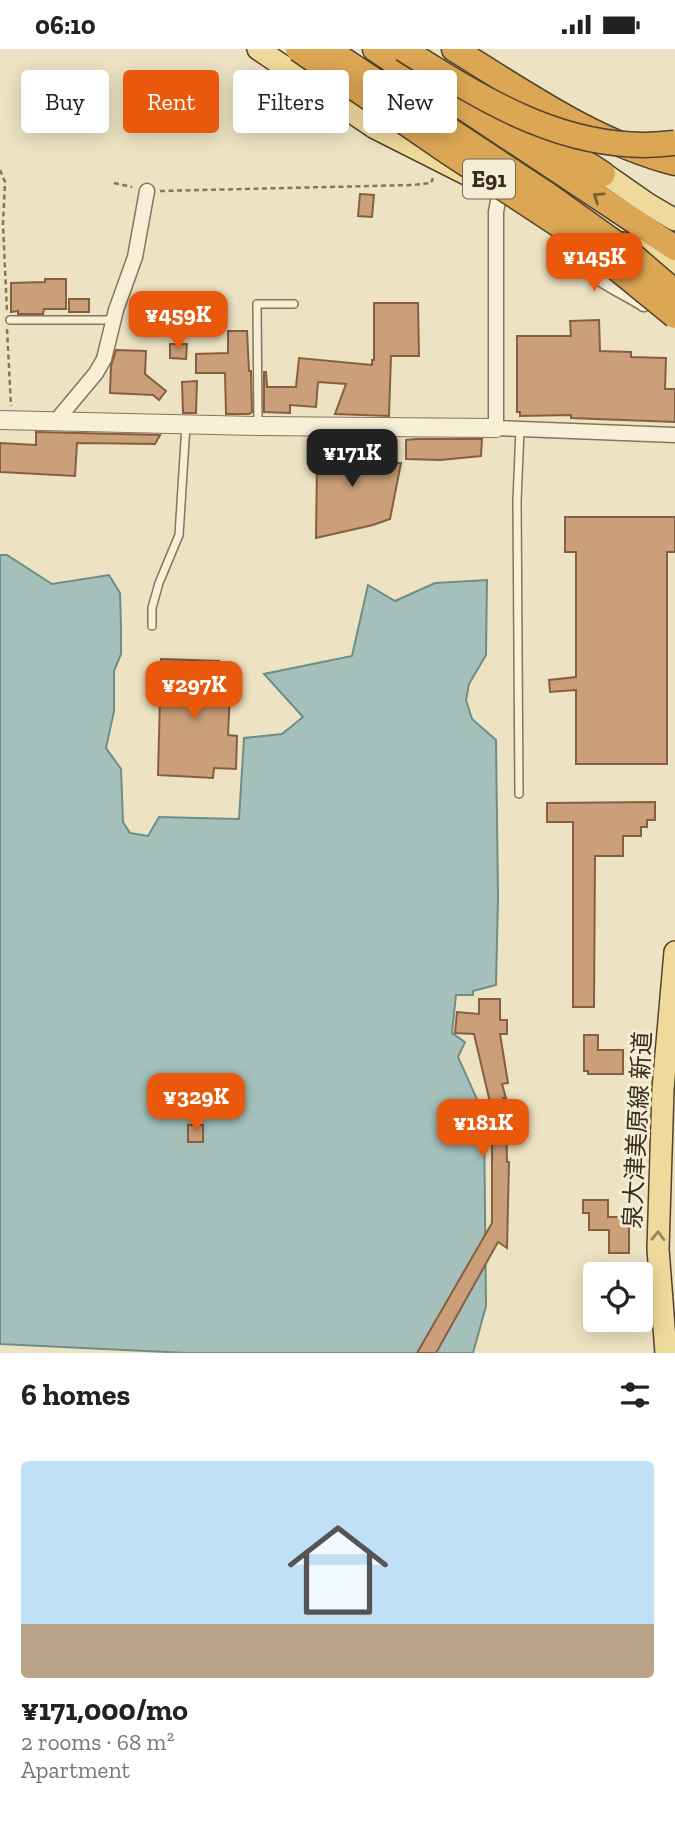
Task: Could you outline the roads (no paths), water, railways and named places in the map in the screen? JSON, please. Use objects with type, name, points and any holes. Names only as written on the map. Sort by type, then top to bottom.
[{"type":"highway","name":"E91","points":[[298,49],[447,152],[582,240],[675,316]]},
{"type":"highway","name":"E91","points":[[327,49],[548,194],[632,255],[675,292]]},
{"type":"highway","points":[[375,49],[675,248]]},
{"type":"highway","points":[[403,49],[494,104],[541,126],[592,140],[620,144],[675,143]]},
{"type":"highway","points":[[424,49],[516,120],[603,174]]},
{"type":"highway","points":[[452,49],[599,135],[675,163]]},
{"type":"main road","points":[[258,49],[375,128],[439,162],[675,267]]},
{"type":"main road","points":[[452,49],[471,69],[603,174],[675,220]]},
{"type":"main road","name":"泉大津美原線 新道","points":[[666,1353],[658,1249],[663,1089],[675,952]]},
{"type":"street","points":[[496,428],[496,212],[500,190]]},
{"type":"street","points":[[60,420],[61,415],[96,373],[104,359],[135,257],[147,191]]},
{"type":"street","points":[[594,230],[584,254],[585,264],[592,272],[641,302],[675,330]]},
{"type":"street","points":[[6,420],[496,428],[675,436]]},
{"type":"lane","points":[[258,426],[257,304],[294,304]]},
{"type":"lane","points":[[8,318],[114,320]]},
{"type":"lane","points":[[152,626],[152,608],[159,583],[179,534],[186,424]]},
{"type":"lane","points":[[519,794],[517,501],[520,429]]},
{"type":"water","points":[[0,555],[7,555],[52,584],[109,575],[120,593],[121,654],[114,671],[114,711],[106,748],[121,769],[123,822],[130,833],[148,836],[159,817],[239,819],[244,738],[282,734],[303,717],[264,674],[352,656],[368,585],[395,601],[435,583],[487,580],[486,655],[469,684],[466,700],[472,719],[496,740],[496,985],[473,991],[473,995],[456,995],[452,1033],[465,1042],[458,1057],[484,1115],[486,1306],[473,1353],[187,1353],[0,1344]]}]
